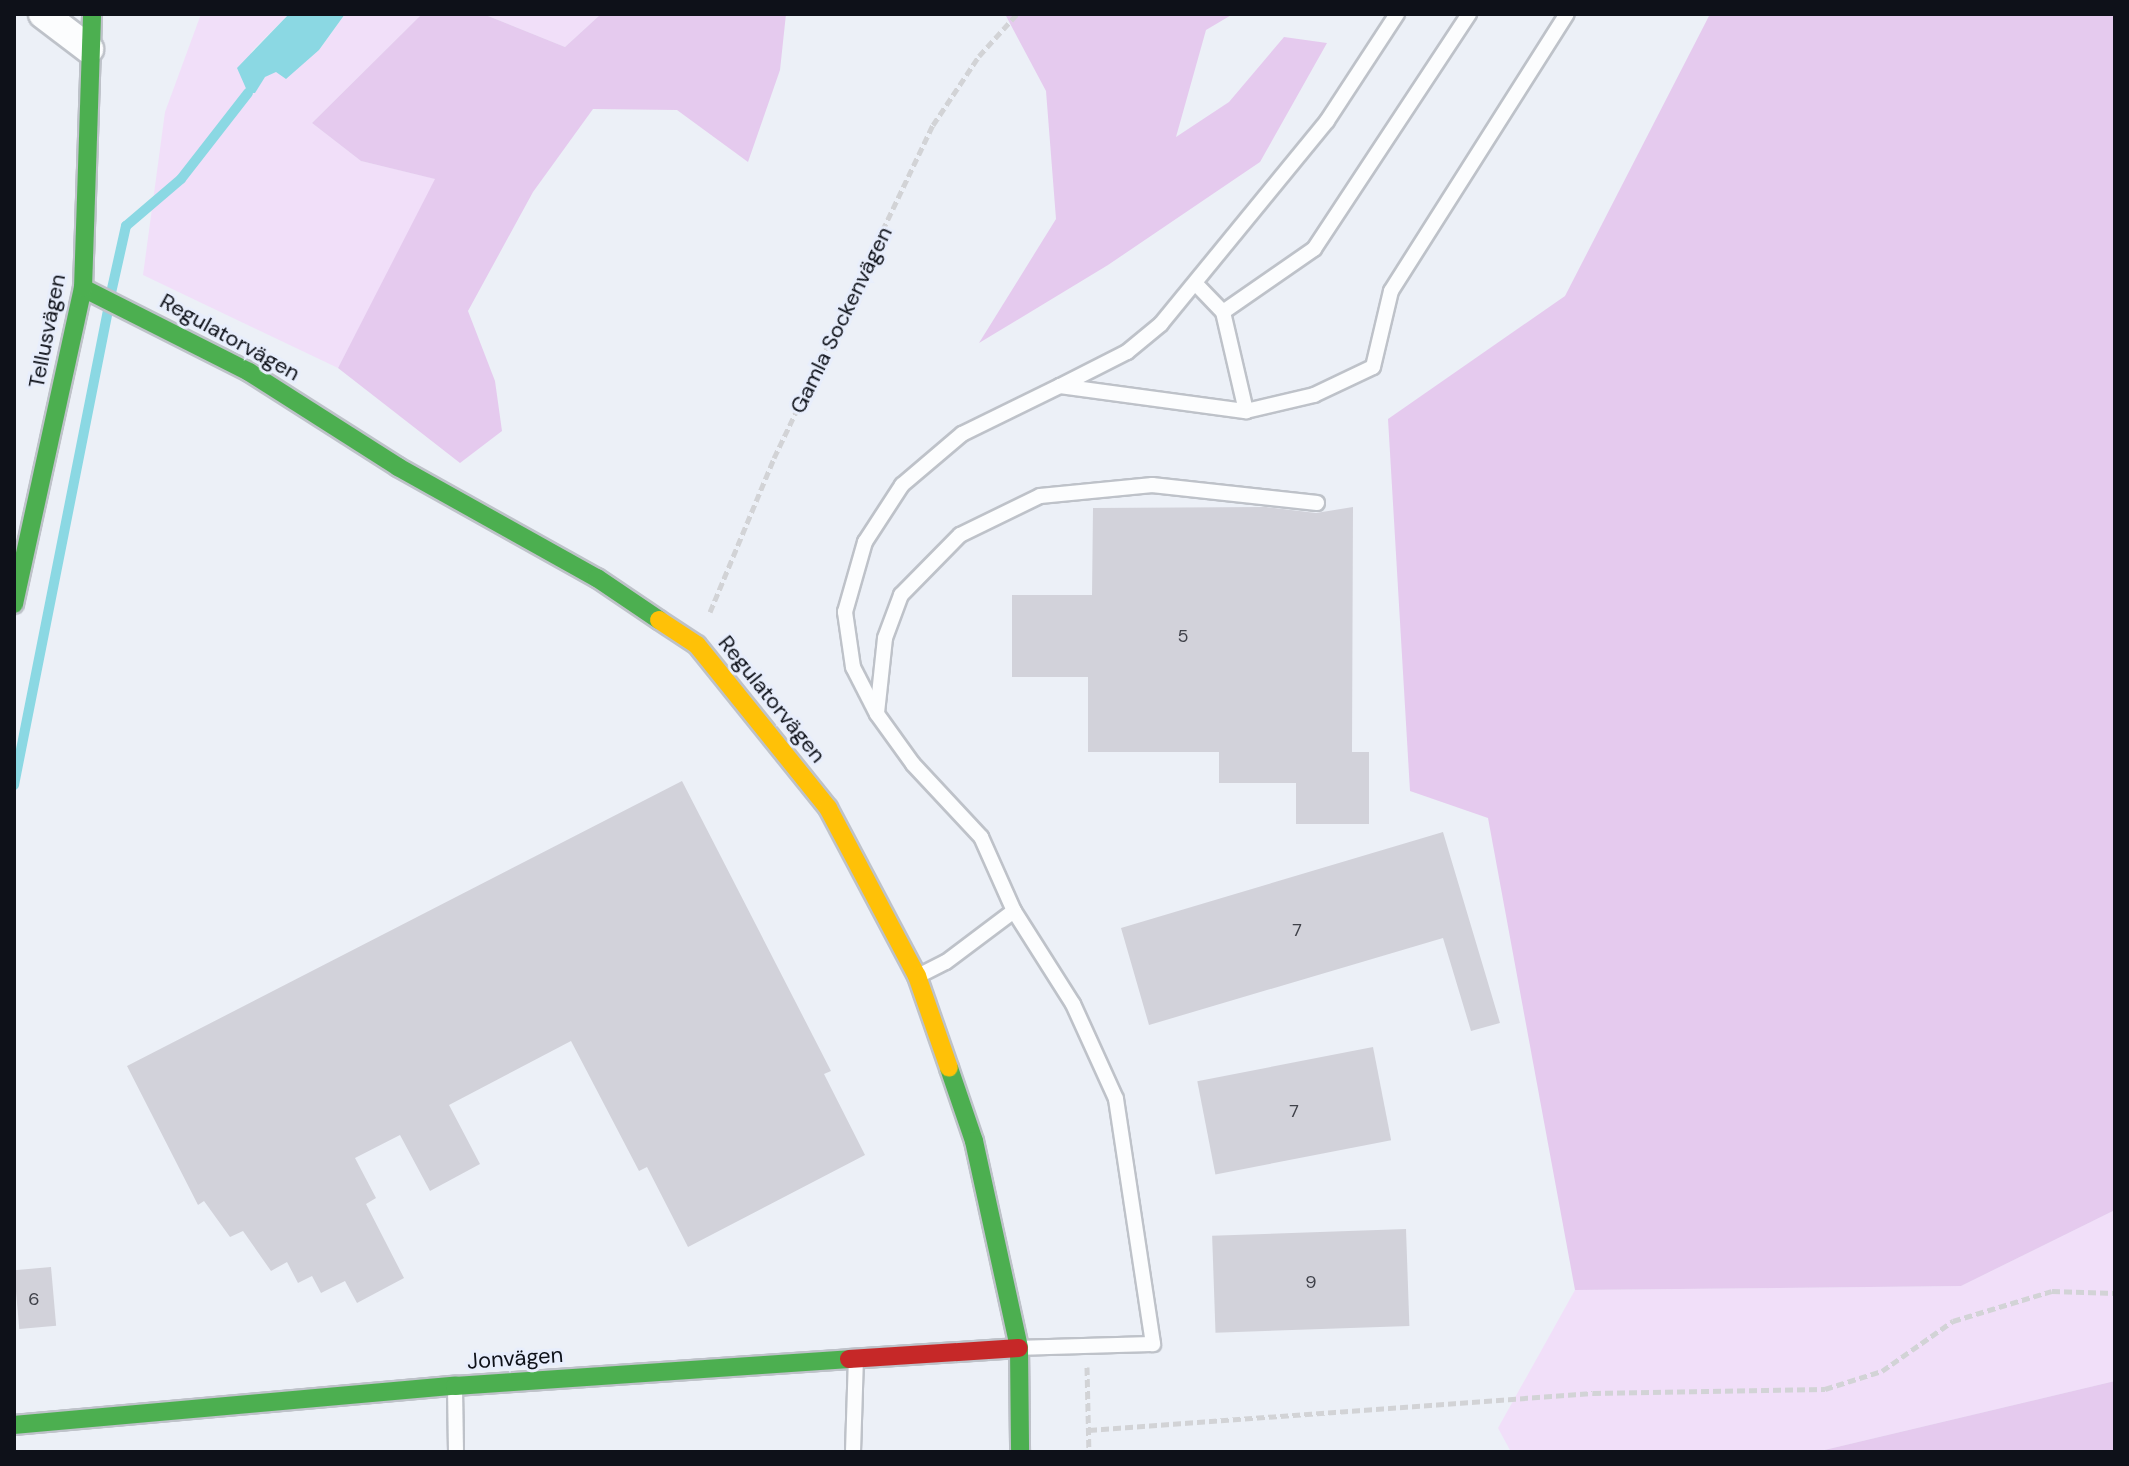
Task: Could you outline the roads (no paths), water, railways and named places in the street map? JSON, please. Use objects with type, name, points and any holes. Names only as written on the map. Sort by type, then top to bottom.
[{"type":"street","points":[[43,14],[89,49]]},
{"type":"street","name":"Tellusvägen","points":[[14,604],[89,291],[89,49],[92,14]]},
{"type":"street","name":"Regulatorvägen","points":[[89,291],[249,372],[398,467],[597,578],[697,645],[828,808],[917,976],[974,1141],[1019,1348],[1020,1452]]},
{"type":"street","name":"Jonvägen","points":[[14,1425],[455,1386],[1019,1348]]},
{"type":"lane","points":[[1019,1348],[1153,1344],[1135,1201],[1116,1099],[1073,1004],[1014,911],[981,837],[913,764],[877,714],[853,667],[845,612],[865,542],[902,485],[962,434],[1127,352],[1196,284],[1327,121],[1397,14]]},
{"type":"lane","points":[[1223,312],[1314,249],[1469,14]]},
{"type":"lane","points":[[1060,386],[1246,411],[1314,395],[1373,367],[1391,291],[1567,14]]},
{"type":"lane","points":[[1196,284],[1223,312],[1246,411]]},
{"type":"lane","points":[[877,714],[885,638],[901,595],[960,535],[1040,496],[1152,485],[1317,503]]},
{"type":"lane","points":[[917,976],[946,962],[1014,911]]},
{"type":"lane","points":[[853,1452],[856,1359]]},
{"type":"lane","points":[[455,1386],[456,1452]]},
{"type":"water","points":[[289,14],[345,14],[319,50],[286,79],[276,72],[265,77],[255,93],[248,93],[237,68]]},
{"type":"waterway","points":[[111,293],[126,226],[181,179],[248,93]]},
{"type":"waterway","points":[[14,785],[108,309]]}]
